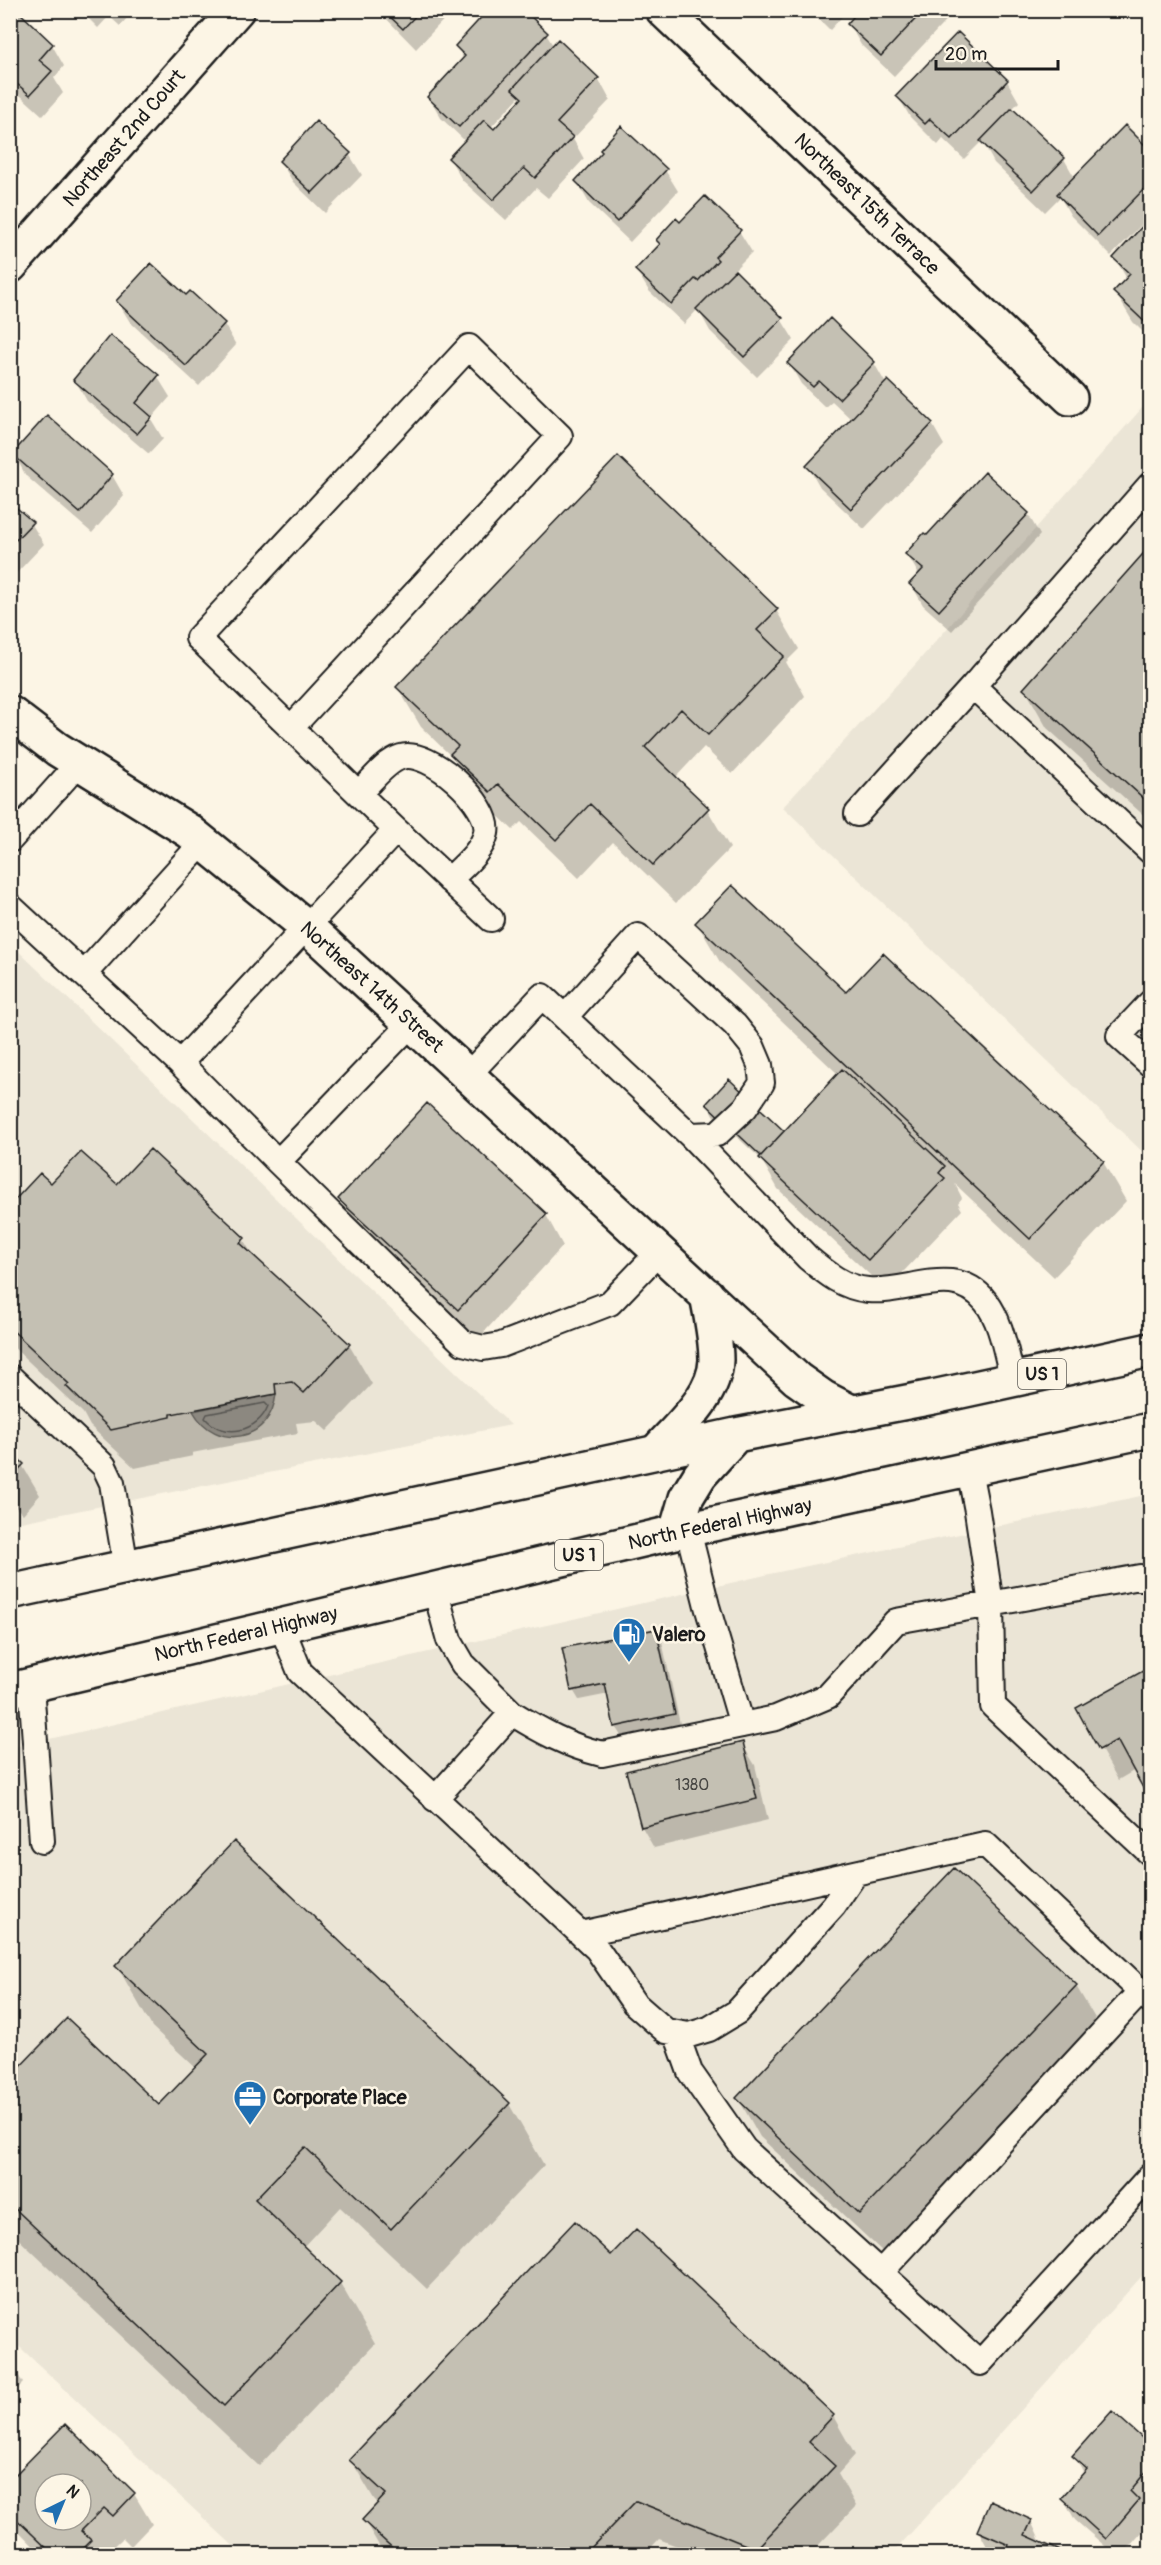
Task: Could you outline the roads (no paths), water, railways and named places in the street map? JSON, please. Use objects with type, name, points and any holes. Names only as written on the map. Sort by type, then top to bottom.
[{"type":"main road","name":"Northeast 2nd Court","points":[[10,267],[237,10]]},
{"type":"main road","name":"Northeast 15th Terrace","points":[[663,10],[1070,398]]},
{"type":"main road","name":"Northeast 14th Street","points":[[10,713],[79,763],[189,831],[308,927],[797,1379],[824,1398],[853,1413]]},
{"type":"main road","points":[[656,1452],[705,1395],[711,1379],[716,1362],[707,1295]]},
{"type":"main road","name":"US 1","points":[[10,1592],[736,1435],[853,1413],[1150,1350]]},
{"type":"main road","name":"North Federal Highway","points":[[21,1688],[682,1531],[1150,1430]]},
{"type":"main road","points":[[682,1531],[686,1497],[700,1475],[736,1435]]},
{"type":"lane","points":[[291,728],[560,436],[470,347],[198,638],[396,830],[491,919]]},
{"type":"lane","points":[[857,814],[1150,484]]},
{"type":"lane","points":[[973,686],[1150,851]]},
{"type":"lane","points":[[359,793],[392,762],[402,756],[415,756],[438,765],[478,805],[486,819],[486,832],[481,844],[449,880]]},
{"type":"lane","points":[[10,840],[79,763]]},
{"type":"lane","points":[[180,1063],[396,830]]},
{"type":"lane","points":[[84,973],[203,842]]},
{"type":"lane","points":[[10,906],[180,1063],[463,1343],[483,1348],[501,1345],[610,1303],[660,1251]]},
{"type":"lane","points":[[565,1017],[638,936],[735,1025],[752,1046],[760,1065],[762,1083],[745,1108],[717,1134],[690,1135]]},
{"type":"lane","points":[[468,1075],[542,996],[690,1135],[773,1223],[829,1276],[868,1290],[902,1289],[938,1281],[965,1284],[985,1300],[995,1317],[1013,1380]]},
{"type":"lane","points":[[1150,1003],[1119,1036],[1150,1064]]},
{"type":"lane","points":[[278,1162],[412,1023]]},
{"type":"lane","points":[[10,1377],[104,1466],[112,1483],[126,1567]]},
{"type":"lane","points":[[969,1470],[991,1604],[993,1706],[1150,1853]]},
{"type":"lane","points":[[682,1531],[742,1725]]},
{"type":"lane","points":[[435,1589],[448,1640],[463,1664],[512,1713],[545,1733],[577,1748],[602,1754],[776,1718],[828,1696],[896,1621],[1140,1577],[1150,1579]]},
{"type":"lane","points":[[281,1625],[300,1672],[597,1949],[634,2003],[666,2031],[689,2035],[709,2029],[737,2012],[834,1905],[855,1874]]},
{"type":"lane","points":[[21,1688],[42,1841]]},
{"type":"lane","points":[[435,1799],[512,1713]]},
{"type":"lane","points":[[580,1934],[985,1844],[1146,1996],[880,2273]]},
{"type":"lane","points":[[676,2033],[690,2072],[744,2149],[980,2363],[1150,2176]]},
{"type":"water","points":[[276,1394],[272,1410],[264,1423],[254,1431],[241,1436],[228,1436],[215,1432],[203,1424],[193,1411]]},
{"type":"place","name":"Valero","points":[[629,1663]]},
{"type":"place","name":"Corporate Place","points":[[250,2126]]}]
